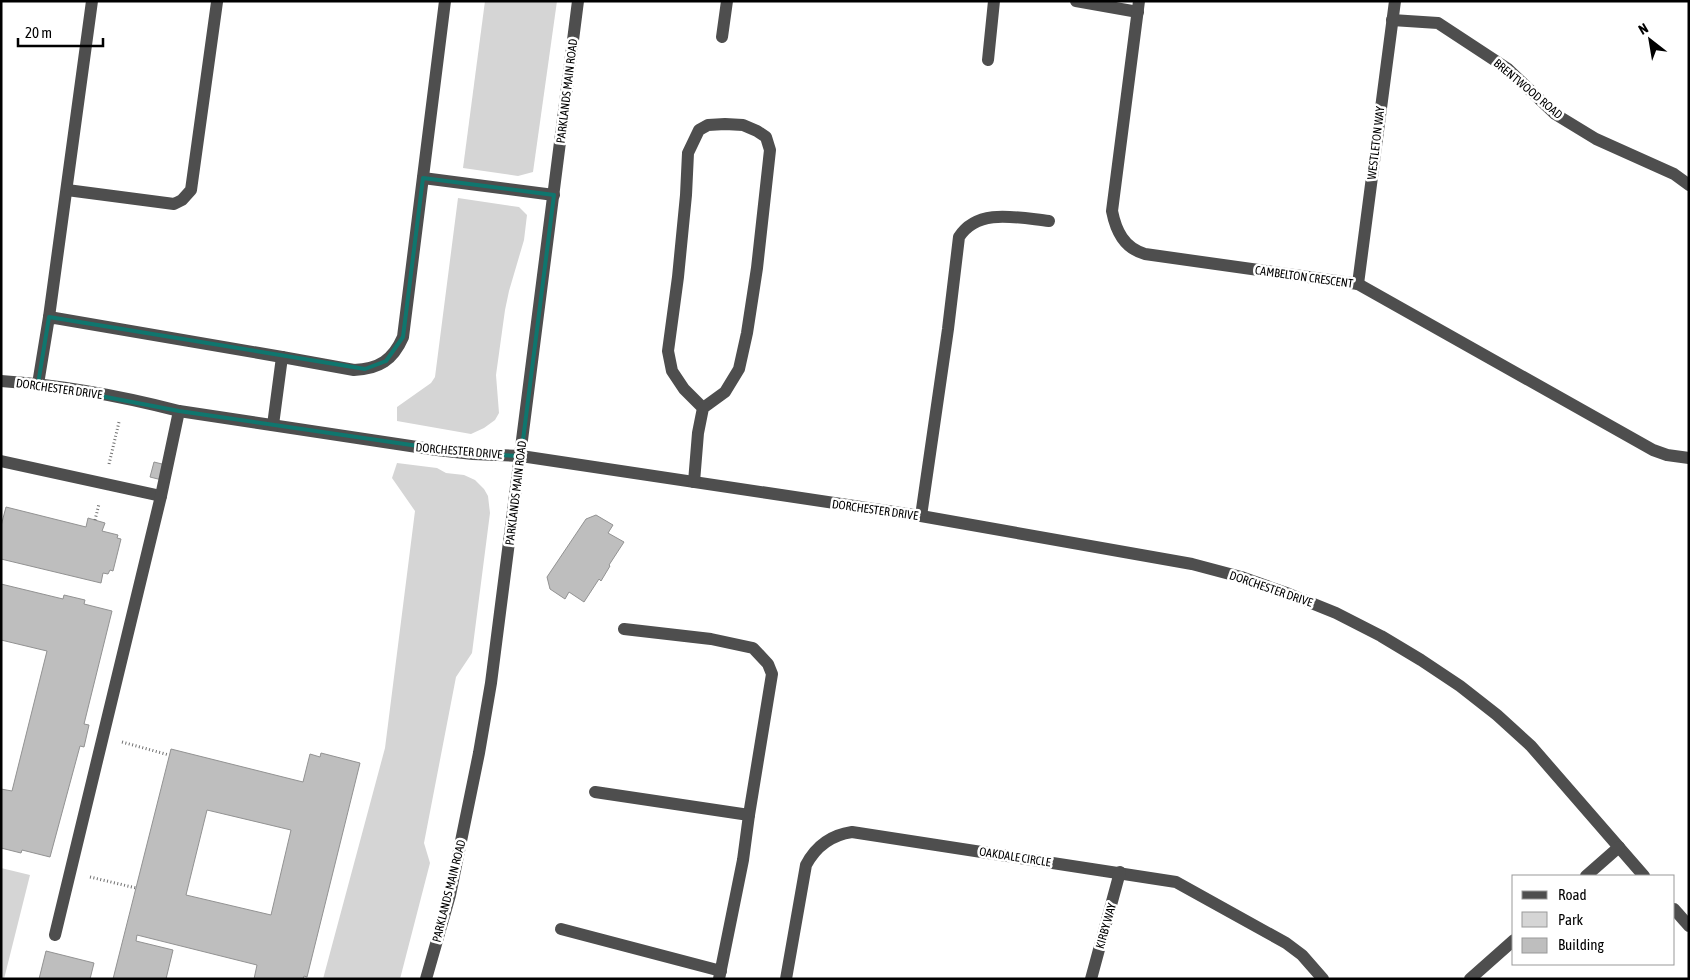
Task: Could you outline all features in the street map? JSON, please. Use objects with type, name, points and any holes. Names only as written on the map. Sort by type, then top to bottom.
[{"type":"street","points":[[38,384],[67,190],[92,1]]},
{"type":"street","points":[[49,316],[354,370],[376,366],[394,354],[403,337],[446,1]]},
{"type":"street","name":"PARKLANDS MAIN ROAD","points":[[426,979],[450,895],[492,683],[578,1]]},
{"type":"street","points":[[722,37],[727,1]]},
{"type":"street","points":[[988,60],[994,1]]},
{"type":"street","points":[[1076,1],[1138,7]]},
{"type":"street","name":"WESTLETON WAY","points":[[1358,284],[1395,1]]},
{"type":"street","points":[[67,190],[174,204],[182,200],[191,190],[217,2]]},
{"type":"street","name":"CAMBELTON CRESCENT","points":[[1138,7],[1112,211],[1116,227],[1125,242],[1137,251],[1145,254],[1358,284],[1653,450],[1667,455],[1689,458]]},
{"type":"street","name":"BRENTWOOD ROAD","points":[[1392,20],[1438,23],[1508,69],[1554,114],[1596,139],[1674,174],[1689,185]]},
{"type":"street","points":[[694,482],[698,433],[704,408],[725,392],[738,370],[747,333],[757,268],[770,150],[766,137],[743,125],[708,125],[699,130],[688,153],[686,194],[668,351],[672,371],[684,389],[704,408]]},
{"type":"street","points":[[423,178],[554,195]]},
{"type":"street","points":[[921,516],[948,329],[959,237],[964,229],[972,223],[993,216],[1049,220]]},
{"type":"street","points":[[273,425],[282,357]]},
{"type":"street","name":"DORCHESTER DRIVE","points":[[1,381],[38,384],[179,411],[437,450],[521,456],[921,516],[1192,564],[1265,585],[1336,613],[1381,636],[1460,686],[1532,746],[1643,875]]},
{"type":"street","points":[[55,935],[161,496],[179,411]]},
{"type":"street","points":[[1,461],[161,496]]},
{"type":"street","points":[[561,929],[720,975],[743,860],[772,674],[762,655],[753,648],[711,639],[624,628]]},
{"type":"street","points":[[596,792],[749,815]]},
{"type":"street","name":"OAKDALE CIRCLE","points":[[786,979],[806,865],[814,851],[821,845],[845,833],[852,832],[1176,882],[1286,943],[1302,955],[1323,979]]},
{"type":"street","points":[[1587,875],[1619,847]]},
{"type":"street","name":"KIRBY WAY","points":[[1090,979],[1120,872]]},
{"type":"street","points":[[1675,910],[1689,926]]},
{"type":"street","points":[[1470,979],[1512,942]]},
{"type":"path","points":[[102,737],[169,755]]},
{"type":"path","points":[[70,873],[136,888]]},
{"type":"highlighted area","points":[[423,178],[554,195],[521,456],[473,454],[179,411],[38,384],[49,317],[365,369],[386,361],[403,337]]},
{"type":"green space","points":[[485,1],[557,1],[533,172],[518,176],[463,168]]},
{"type":"green space","points":[[458,198],[519,207],[527,215],[524,240],[505,310],[496,375],[499,413],[495,420],[471,434],[397,421],[397,407],[431,383],[435,377]]},
{"type":"green space","points":[[397,463],[437,468],[446,473],[464,475],[475,480],[488,496],[490,513],[472,653],[456,677],[424,843],[430,863],[400,979],[323,979],[385,748],[415,511],[392,478]]},
{"type":"green space","points":[[1,868],[30,875],[4,979],[1,979]]},
{"type":"building","points":[[154,462],[166,465],[162,480],[150,477]]},
{"type":"building","points":[[6,507],[86,527],[88,518],[105,523],[102,531],[118,535],[117,538],[121,539],[113,571],[110,570],[108,574],[103,573],[101,583],[1,559],[1,526]]},
{"type":"building","points":[[596,515],[613,525],[608,533],[624,542],[601,581],[599,579],[584,602],[569,592],[565,599],[550,589],[547,577],[586,519]]},
{"type":"building","points":[[1,584],[63,599],[64,595],[85,600],[84,604],[112,611],[84,724],[89,725],[84,747],[80,746],[50,857],[22,850],[21,853],[1,848],[1,789],[12,791],[47,651],[1,640]]},
{"type":"building","points":[[171,749],[303,782],[310,754],[320,757],[321,753],[360,763],[307,977],[304,976],[303,979],[254,979],[257,965],[137,935],[136,941],[173,950],[166,979],[113,979]],"holes":[[[207,810],[291,830],[271,915],[186,895]]]},
{"type":"building","points":[[46,951],[94,963],[90,979],[39,979]]}]
